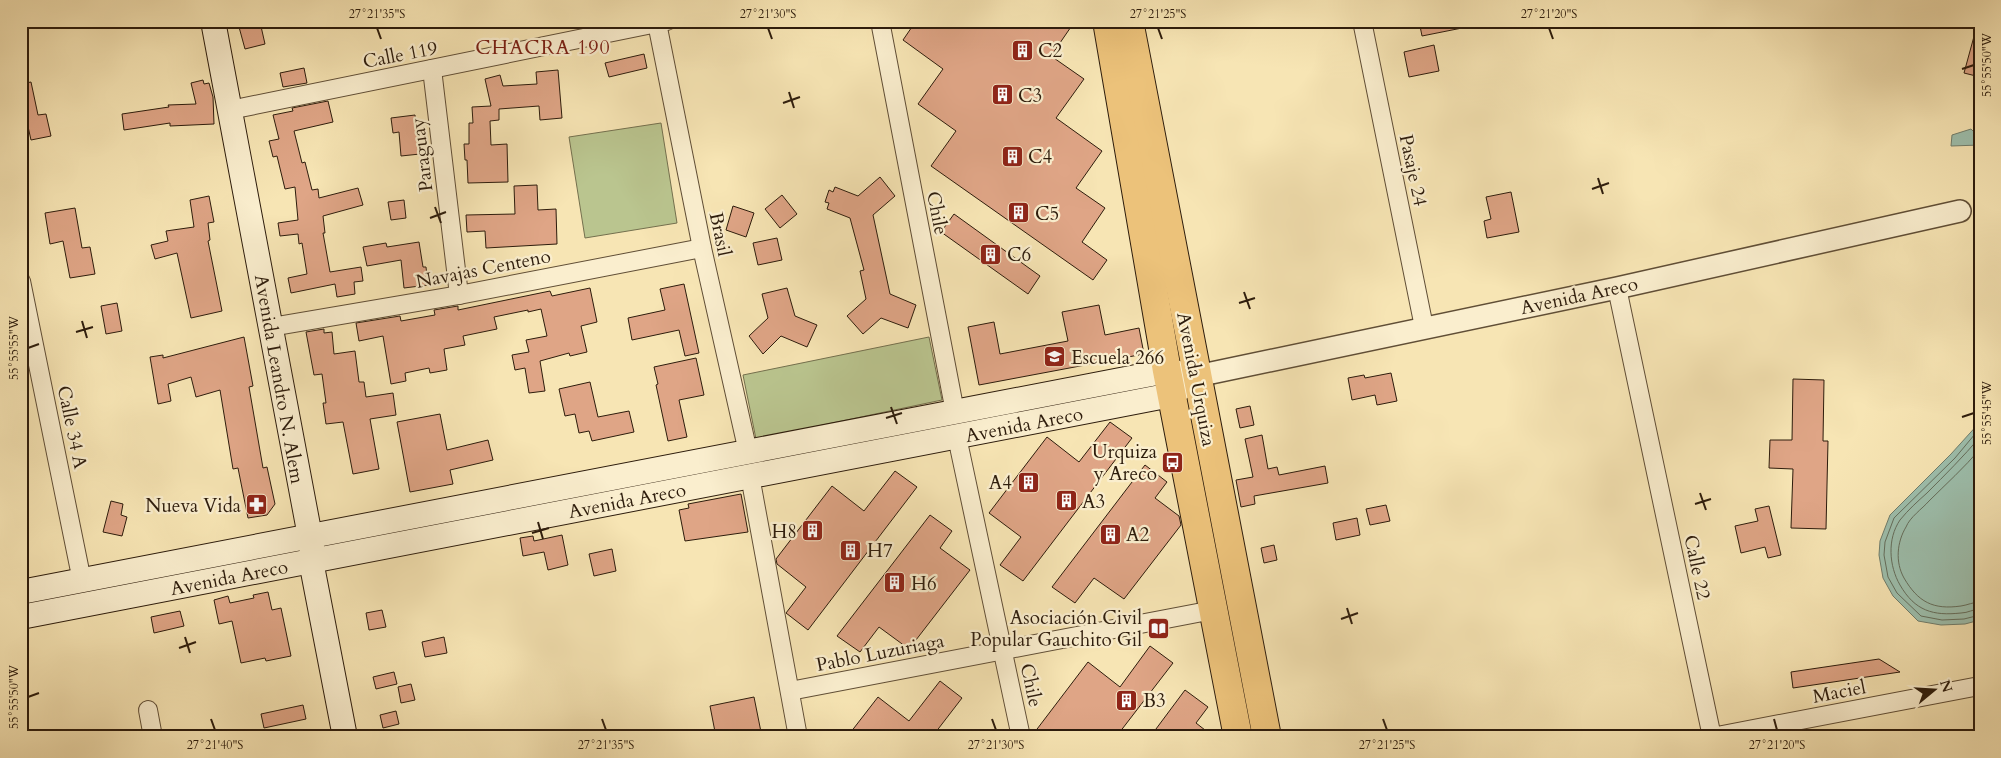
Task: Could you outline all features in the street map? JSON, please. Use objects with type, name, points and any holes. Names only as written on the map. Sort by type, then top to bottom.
[{"type":"main road","name":"Avenida Leandro N. Alem","points":[[213,21],[312,547],[311,561],[345,737]]},
{"type":"main road","name":"Avenida Urquiza","points":[[1107,21],[1169,383],[1238,737]]},
{"type":"main road","name":"Avenida Urquiza","points":[[1129,21],[1267,737]]},
{"type":"main road","name":"Avenida Areco","points":[[21,617],[957,436],[1197,376]]},
{"type":"main road","name":"Avenida Areco","points":[[21,592],[955,412],[1169,383]]},
{"type":"street","name":"Chile","points":[[880,21],[955,412]]},
{"type":"street","name":"Pasaje 24","points":[[1362,21],[1424,327]]},
{"type":"street","name":"Calle 119","points":[[230,110],[662,22]]},
{"type":"street","name":"Brasil","points":[[662,22],[702,248],[748,452]]},
{"type":"street","name":"Paraguay","points":[[432,69],[460,295]]},
{"type":"street","name":"Avenida Areco","points":[[1197,376],[1617,288],[1960,211]]},
{"type":"street","name":"Navajas Centeno","points":[[271,327],[460,295],[702,248]]},
{"type":"street","name":"Calle 34 A","points":[[21,281],[82,581]]},
{"type":"street","name":"Calle 22","points":[[1617,288],[1712,737]]},
{"type":"street","name":"Chile","points":[[957,436],[1021,737]]},
{"type":"street","points":[[750,476],[798,737]]},
{"type":"street","name":"Pablo Luzuriaga","points":[[790,691],[1213,610]]},
{"type":"street","name":"Maciel","points":[[1712,737],[1974,687]]},
{"type":"street","points":[[148,710],[153,737]]},
{"type":"green space","points":[[661,123],[677,223],[585,238],[569,137]]},
{"type":"green space","points":[[929,337],[942,400],[756,439],[743,375]]},
{"type":"water","points":[[1971,129],[1976,134],[1980,134],[1980,145],[1951,146],[1952,135]]},
{"type":"water","points":[[1980,422],[1980,620],[1965,624],[1941,625],[1918,621],[1893,596],[1883,578],[1879,555],[1880,541],[1890,515]]},
{"type":"building","points":[[916,21],[1075,21],[1051,56],[1084,79],[1056,118],[1102,151],[1076,188],[1105,208],[1082,242],[1107,260],[1093,280],[931,166],[956,131],[918,104],[943,69],[903,40]]},
{"type":"building","points":[[1419,21],[1466,21],[1467,27],[1422,36]]},
{"type":"building","points":[[260,22],[265,44],[245,49],[239,27]]},
{"type":"building","points":[[1976,29],[1980,30],[1980,77],[1964,73]]},
{"type":"building","points":[[1434,45],[1439,71],[1409,77],[1404,52]]},
{"type":"building","points":[[644,54],[647,68],[609,77],[605,63]]},
{"type":"building","points":[[304,68],[307,83],[283,87],[280,73]]},
{"type":"building","points":[[558,70],[562,118],[540,120],[539,106],[499,109],[499,120],[490,121],[491,145],[507,144],[508,182],[468,183],[464,144],[469,144],[469,123],[473,123],[472,107],[491,106],[485,79],[500,75],[503,86],[537,84],[536,72]]},
{"type":"building","points":[[203,80],[204,84],[209,83],[213,97],[214,124],[170,126],[170,123],[124,130],[122,114],[169,107],[168,105],[196,104],[191,83]]},
{"type":"building","points":[[31,82],[38,115],[46,114],[51,136],[31,140],[21,103],[23,99],[21,84]]},
{"type":"building","points":[[328,101],[333,122],[294,131],[302,163],[305,162],[312,190],[318,189],[319,198],[358,188],[363,205],[323,216],[325,233],[323,233],[330,272],[361,267],[363,281],[354,282],[355,294],[337,297],[335,284],[291,293],[288,278],[307,274],[302,243],[299,244],[298,234],[280,236],[278,223],[298,220],[295,187],[285,189],[277,156],[273,157],[269,141],[279,139],[273,115],[293,111],[292,108]]},
{"type":"building","points":[[415,115],[420,154],[401,156],[399,132],[393,133],[391,118]]},
{"type":"building","points":[[880,177],[895,196],[873,215],[890,294],[916,305],[908,328],[881,318],[863,334],[847,316],[866,299],[860,271],[864,270],[850,218],[827,209],[829,203],[825,202],[829,190],[833,192],[835,187],[858,196]]},
{"type":"building","points":[[537,185],[538,210],[556,209],[557,244],[486,248],[485,231],[467,232],[466,215],[515,214],[514,186]]},
{"type":"building","points":[[1511,192],[1519,232],[1487,238],[1484,221],[1491,219],[1486,197]]},
{"type":"building","points":[[782,195],[797,214],[780,228],[765,209]]},
{"type":"building","points":[[209,196],[214,222],[208,223],[210,240],[208,241],[222,311],[191,318],[177,253],[155,259],[151,245],[168,241],[166,231],[194,227],[190,200]]},
{"type":"building","points":[[404,200],[406,218],[391,220],[388,202]]},
{"type":"building","points":[[733,206],[754,213],[746,237],[726,230]]},
{"type":"building","points":[[75,208],[82,248],[90,247],[95,274],[70,278],[63,241],[50,244],[45,213]]},
{"type":"building","name":"C6","points":[[954,214],[1040,276],[1028,294],[941,232]]},
{"type":"building","points":[[777,238],[782,260],[758,265],[753,243]]},
{"type":"building","points":[[419,242],[423,267],[426,267],[428,285],[404,288],[401,260],[367,266],[363,247],[386,243],[387,247]]},
{"type":"building","points":[[684,284],[699,353],[685,356],[679,330],[632,340],[628,318],[665,310],[660,289]]},
{"type":"building","points":[[590,288],[597,322],[581,326],[587,352],[570,356],[569,353],[540,361],[545,391],[529,393],[525,368],[515,370],[512,355],[529,352],[526,340],[547,336],[541,309],[494,317],[497,329],[463,336],[465,345],[444,349],[447,370],[430,373],[429,368],[405,373],[406,381],[391,384],[383,336],[359,341],[356,323],[400,316],[401,321],[435,315],[434,310],[458,306],[458,310],[550,291],[552,296]]},
{"type":"building","points":[[787,288],[795,316],[817,325],[807,347],[781,336],[763,354],[749,336],[768,318],[762,294]]},
{"type":"building","points":[[117,303],[122,331],[106,334],[101,306]]},
{"type":"building","points":[[1099,305],[1105,335],[1139,328],[1144,354],[979,385],[968,327],[994,322],[1000,354],[1068,341],[1062,312]]},
{"type":"building","points":[[324,329],[324,333],[332,332],[334,354],[355,351],[359,382],[364,382],[366,397],[393,393],[396,415],[370,419],[379,469],[353,474],[343,422],[326,424],[323,403],[326,403],[322,374],[314,375],[306,332]]},
{"type":"building","points":[[244,337],[253,386],[249,387],[263,468],[267,467],[275,504],[267,515],[248,518],[238,468],[233,469],[220,390],[196,397],[191,377],[168,384],[171,401],[158,404],[150,357],[163,355],[163,358]]},
{"type":"building","points":[[696,358],[704,395],[679,400],[687,437],[668,441],[654,367]]},
{"type":"building","points":[[1391,373],[1397,401],[1377,405],[1375,395],[1352,400],[1348,378],[1364,375],[1365,378]]},
{"type":"building","points":[[1793,379],[1824,380],[1823,441],[1828,441],[1826,529],[1791,528],[1793,469],[1769,468],[1770,440],[1792,440]]},
{"type":"building","points":[[590,382],[598,417],[629,411],[634,432],[592,441],[589,431],[579,433],[575,414],[565,416],[559,389]]},
{"type":"building","points":[[1250,406],[1254,425],[1240,428],[1236,409]]},
{"type":"building","points":[[440,414],[447,450],[488,440],[493,460],[450,470],[453,484],[410,492],[397,422]]},
{"type":"building","points":[[1110,422],[1132,438],[1023,581],[1000,565],[1021,537],[989,513],[1047,437],[1079,462]]},
{"type":"building","points":[[1262,435],[1268,469],[1277,467],[1279,475],[1325,466],[1328,483],[1254,496],[1255,504],[1241,507],[1236,480],[1253,477],[1245,439]]},
{"type":"building","points":[[1145,465],[1167,482],[1155,498],[1179,516],[1181,525],[1124,599],[1094,578],[1075,603],[1052,587]]},
{"type":"building","points":[[895,471],[917,487],[808,630],[786,613],[806,587],[777,564],[776,559],[832,486],[864,511]]},
{"type":"building","points":[[741,494],[748,532],[685,541],[679,510],[689,508],[688,504]]},
{"type":"building","points":[[111,501],[123,504],[121,515],[127,517],[122,536],[103,532]]},
{"type":"building","points":[[1386,505],[1390,521],[1370,525],[1366,509]]},
{"type":"building","points":[[1769,506],[1781,555],[1768,558],[1765,547],[1741,553],[1735,526],[1758,521],[1755,509]]},
{"type":"building","points":[[930,515],[952,531],[940,548],[970,570],[909,649],[879,627],[860,652],[837,636]]},
{"type":"building","points":[[1357,518],[1360,535],[1336,540],[1333,523]]},
{"type":"building","points":[[562,535],[568,565],[548,570],[544,552],[523,556],[520,538],[533,536],[534,541]]},
{"type":"building","points":[[1274,545],[1277,560],[1264,563],[1261,548]]},
{"type":"building","points":[[612,549],[616,571],[594,576],[589,554]]},
{"type":"building","points":[[268,592],[272,610],[281,608],[291,656],[266,661],[265,658],[241,663],[232,621],[219,624],[214,600],[228,596],[230,603],[254,598],[253,595]]},
{"type":"building","points":[[382,610],[386,627],[369,630],[366,613]]},
{"type":"building","points":[[180,611],[184,626],[154,633],[151,617]]},
{"type":"building","points":[[444,637],[447,653],[425,657],[422,642]]},
{"type":"building","points":[[1150,646],[1173,663],[1116,737],[1031,737],[1088,662],[1120,687]]},
{"type":"building","points":[[1879,659],[1900,672],[1793,688],[1791,672]]},
{"type":"building","points":[[394,672],[397,684],[376,689],[373,677]]},
{"type":"building","points":[[940,681],[962,698],[932,737],[847,737],[878,697],[909,721]]},
{"type":"building","points":[[411,684],[415,700],[401,703],[398,687]]},
{"type":"building","points":[[1185,690],[1208,707],[1196,723],[1214,737],[1150,737]]},
{"type":"building","points":[[754,697],[762,737],[716,737],[710,706]]},
{"type":"building","points":[[303,705],[306,719],[264,728],[261,714]]},
{"type":"building","points":[[396,711],[399,724],[383,728],[380,715]]},
{"type":"place","name":"C2","points":[[1022,50]]},
{"type":"place","name":"C3","points":[[1002,95]]},
{"type":"place","name":"C4","points":[[1012,156]]},
{"type":"place","name":"C5","points":[[1019,213]]},
{"type":"place","name":"C6","points":[[991,254]]},
{"type":"place","name":"Escuela 266","points":[[1055,357]]},
{"type":"place","name":"Urquiza y Areco","points":[[1173,462]]},
{"type":"place","name":"A4","points":[[1028,482]]},
{"type":"place","name":"A3","points":[[1066,501]]},
{"type":"place","name":"Nueva Vida","points":[[257,505]]},
{"type":"place","name":"H8","points":[[813,531]]},
{"type":"place","name":"A2","points":[[1110,534]]},
{"type":"place","name":"H7","points":[[851,550]]},
{"type":"place","name":"H6","points":[[895,583]]},
{"type":"place","name":"Asociación Civil Popular Gauchito Gil","points":[[1158,628]]},
{"type":"place","name":"B3","points":[[1127,700]]},
{"type":"district","name":"CHACRA 190","points":[[543,47]]}]
